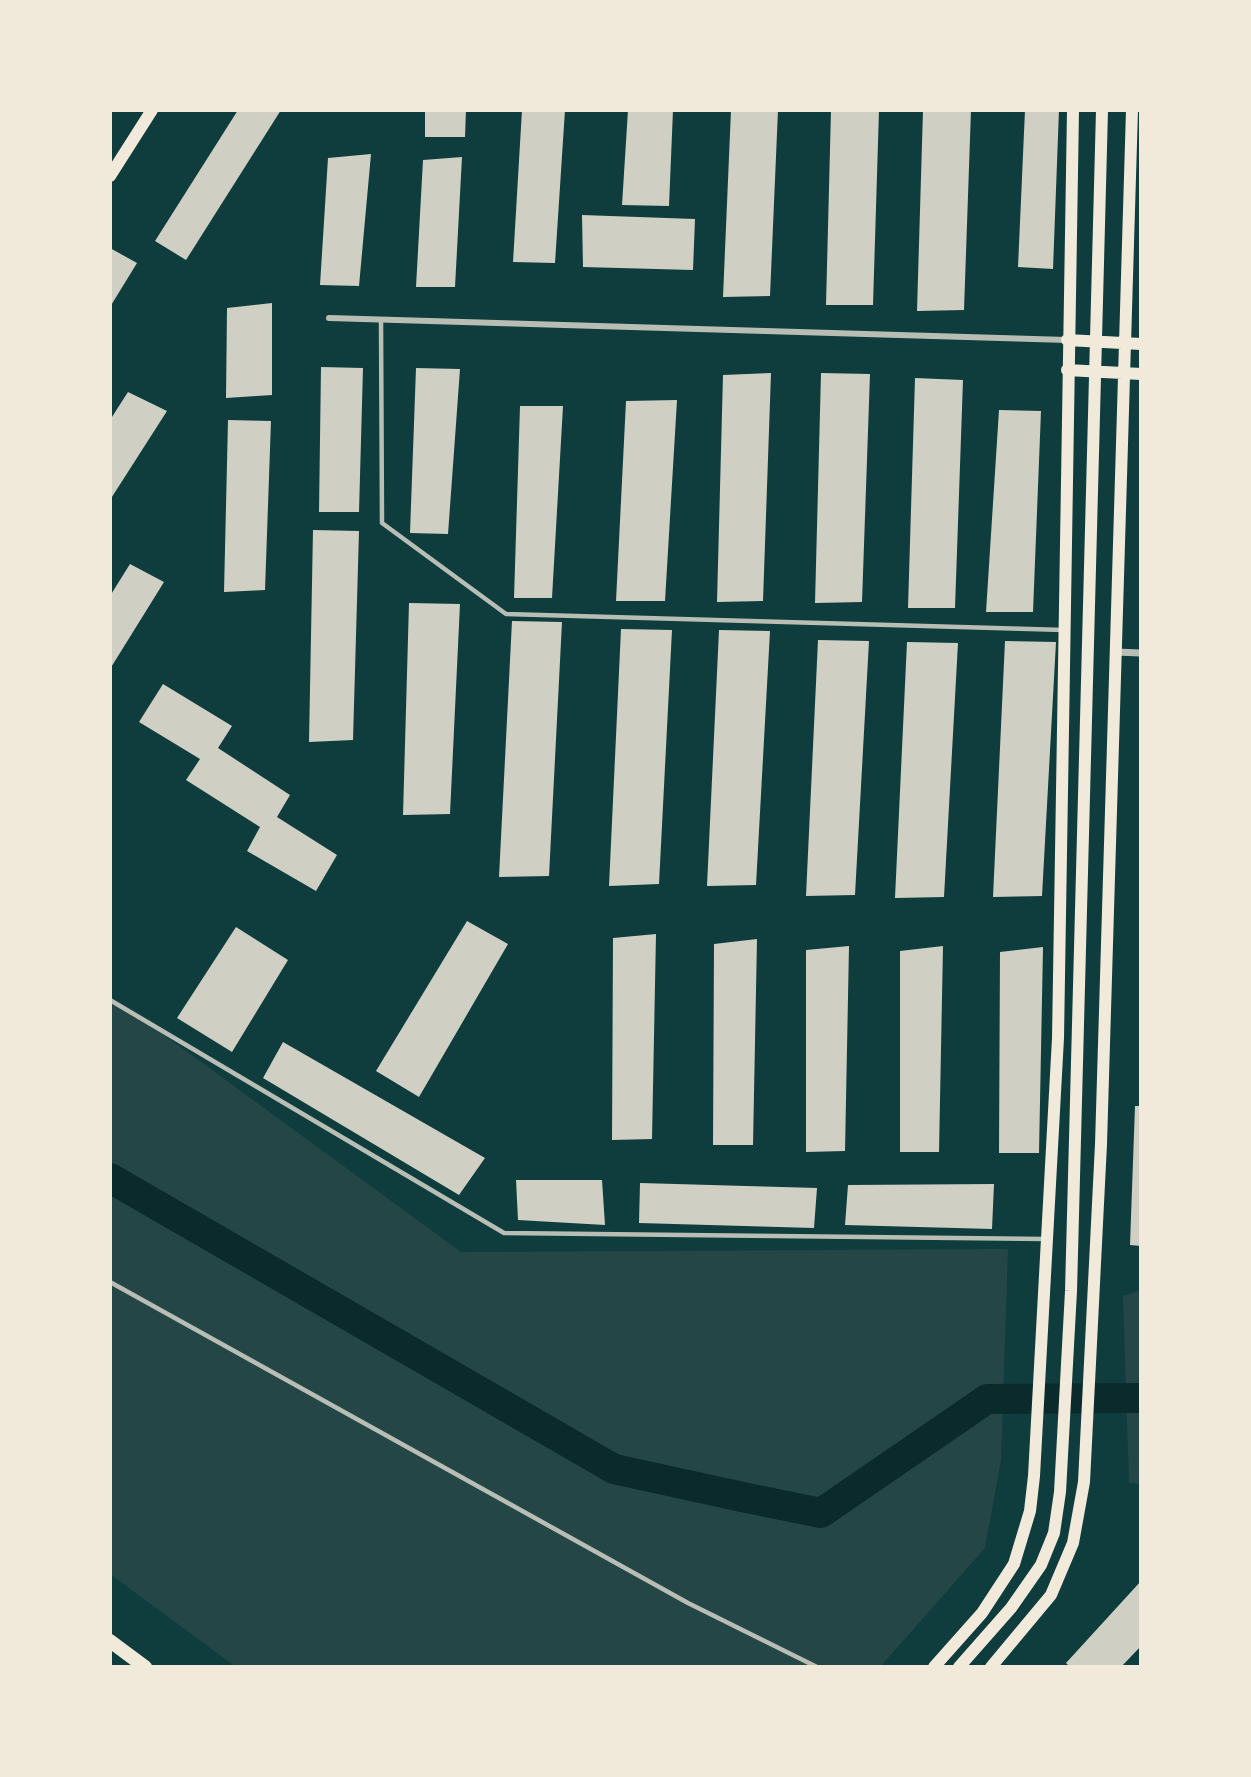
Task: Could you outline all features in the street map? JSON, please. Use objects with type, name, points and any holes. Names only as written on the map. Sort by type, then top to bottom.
[{"type":"main road","points":[[110,176],[152,110]]},
{"type":"main road","points":[[934,1667],[982,1613],[1014,1563],[1030,1511],[1034,1476],[1058,1038],[1067,340],[1073,110]]},
{"type":"main road","points":[[959,1667],[1011,1608],[1041,1565],[1054,1533],[1060,1492],[1071,1291],[1102,110]]},
{"type":"main road","points":[[991,1667],[1051,1595],[1073,1543],[1084,1482],[1101,1144],[1132,110]]},
{"type":"main road","points":[[1067,340],[1141,344]]},
{"type":"main road","points":[[1067,370],[1141,374]]},
{"type":"main road","points":[[110,1641],[145,1667]]},
{"type":"street","points":[[330,317],[1067,340]]},
{"type":"street","points":[[1115,652],[1141,653]]},
{"type":"lane","points":[[382,319],[382,523],[506,614],[1065,630]]},
{"type":"lane","points":[[110,1000],[503,1233],[1046,1238]]},
{"type":"lane","points":[[110,1282],[688,1603],[817,1667]]},
{"type":"shaded area","points":[[110,1001],[160,1032],[461,1252],[1008,1249],[1001,1460],[985,1548],[880,1667],[236,1667],[110,1574]]},
{"type":"shaded area","points":[[1141,1290],[1141,1484],[1129,1483],[1123,1296]]},
{"type":"building","points":[[238,110],[281,110],[186,260],[155,241]]},
{"type":"building","points":[[425,110],[466,110],[465,137],[425,137]]},
{"type":"building","points":[[522,110],[565,110],[555,263],[513,262]]},
{"type":"building","points":[[628,110],[673,110],[669,206],[622,205]]},
{"type":"building","points":[[731,110],[778,110],[770,296],[723,297]]},
{"type":"building","points":[[831,110],[879,110],[873,305],[826,305]]},
{"type":"building","points":[[923,110],[971,110],[964,310],[917,311]]},
{"type":"building","points":[[1025,110],[1059,110],[1053,269],[1018,267]]},
{"type":"building","points":[[371,154],[359,286],[320,285],[328,158]]},
{"type":"building","points":[[462,157],[455,287],[416,287],[423,160]]},
{"type":"building","points":[[582,215],[695,219],[693,270],[583,267]]},
{"type":"building","points":[[110,248],[137,263],[110,307]]},
{"type":"building","points":[[272,303],[272,395],[226,398],[227,308]]},
{"type":"building","points":[[321,367],[363,368],[359,512],[319,512]]},
{"type":"building","points":[[416,368],[460,369],[448,534],[410,533]]},
{"type":"building","points":[[771,373],[763,601],[717,602],[723,375]]},
{"type":"building","points":[[821,373],[870,374],[862,602],[815,603]]},
{"type":"building","points":[[915,378],[963,380],[955,608],[908,608]]},
{"type":"building","points":[[128,392],[167,411],[110,500],[110,420]]},
{"type":"building","points":[[677,400],[665,601],[616,601],[626,401]]},
{"type":"building","points":[[520,406],[563,406],[552,598],[514,598]]},
{"type":"building","points":[[999,410],[1041,411],[1033,612],[986,612]]},
{"type":"building","points":[[228,420],[271,421],[265,590],[224,592]]},
{"type":"building","points":[[313,530],[359,531],[353,740],[309,742]]},
{"type":"building","points":[[130,564],[164,582],[110,669],[110,596]]},
{"type":"building","points":[[409,603],[460,604],[450,814],[403,815]]},
{"type":"building","points":[[512,621],[562,622],[549,876],[499,877]]},
{"type":"building","points":[[621,629],[672,630],[659,884],[609,886]]},
{"type":"building","points":[[719,630],[770,631],[756,885],[707,886]]},
{"type":"building","points":[[818,640],[869,641],[855,895],[806,896]]},
{"type":"building","points":[[1005,641],[1056,642],[1042,896],[993,897]]},
{"type":"building","points":[[907,642],[958,643],[944,897],[895,898]]},
{"type":"building","points":[[163,684],[232,726],[218,748],[290,795],[277,817],[337,855],[316,891],[247,851],[260,827],[186,780],[200,759],[139,722]]},
{"type":"building","points":[[467,921],[508,944],[419,1097],[376,1071]]},
{"type":"building","points":[[236,927],[288,960],[232,1052],[177,1018]]},
{"type":"building","points":[[656,934],[652,1139],[612,1140],[613,938]]},
{"type":"building","points":[[757,939],[753,1145],[713,1145],[714,944]]},
{"type":"building","points":[[849,946],[845,1151],[806,1152],[806,950]]},
{"type":"building","points":[[943,946],[939,1152],[900,1152],[900,951]]},
{"type":"building","points":[[1043,947],[1039,1153],[999,1153],[1000,952]]},
{"type":"building","points":[[283,1042],[485,1158],[459,1195],[263,1078]]},
{"type":"building","points":[[1135,1106],[1141,1106],[1141,1246],[1130,1245]]},
{"type":"building","points":[[516,1180],[602,1180],[605,1225],[518,1220]]},
{"type":"building","points":[[640,1183],[817,1188],[814,1228],[639,1223]]},
{"type":"building","points":[[994,1184],[992,1229],[845,1225],[848,1185]]},
{"type":"building","points":[[1141,1581],[1141,1646],[1121,1667],[1070,1667],[1066,1663]]},
{"type":"waterway","points":[[110,1178],[614,1469],[747,1498],[821,1513],[987,1399],[1141,1398]]}]
